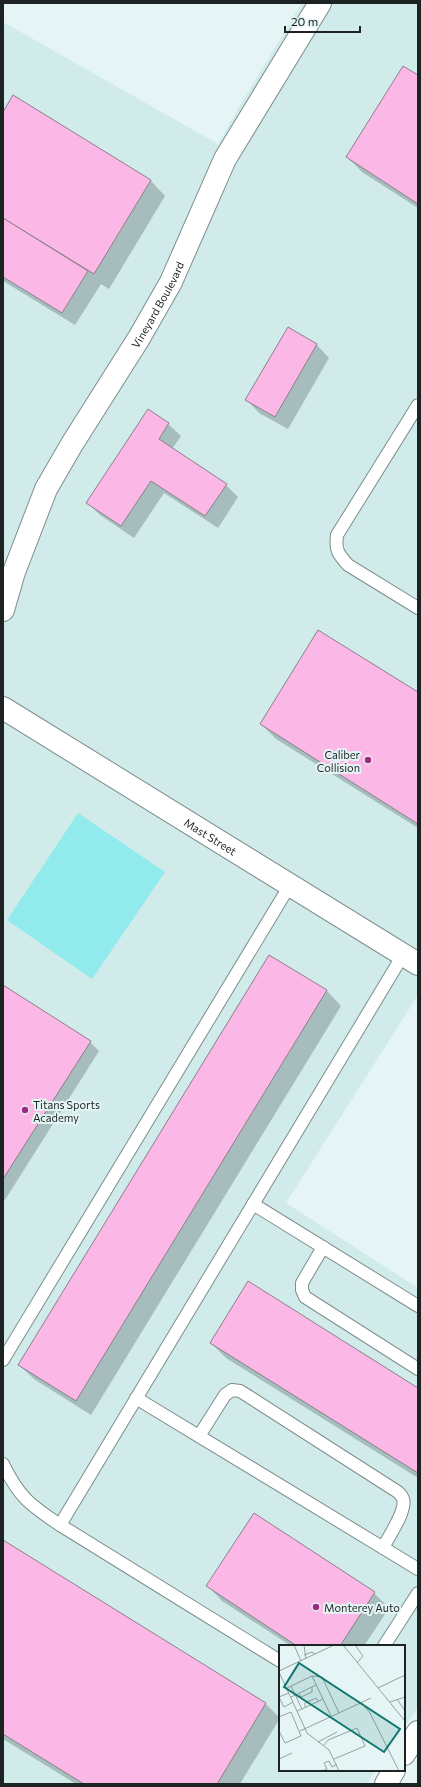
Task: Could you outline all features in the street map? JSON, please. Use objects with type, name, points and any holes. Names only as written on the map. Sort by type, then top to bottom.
[{"type":"street","name":"Vineyard Boulevard","points":[[3,610],[14,572],[46,489],[72,444],[139,338],[171,282],[225,159],[320,3]]},
{"type":"street","name":"Mast Street","points":[[3,708],[410,959]]},
{"type":"street","points":[[386,1784],[393,1771]]},
{"type":"lane","points":[[418,405],[337,535],[335,545],[340,556],[348,565],[418,608]]},
{"type":"lane","points":[[3,1360],[290,885]]},
{"type":"lane","points":[[60,1525],[253,1204],[410,959]]},
{"type":"lane","points":[[253,1204],[418,1306]]},
{"type":"lane","points":[[323,1247],[302,1283],[302,1290],[305,1297],[418,1369]]},
{"type":"lane","points":[[199,1436],[225,1395],[232,1390],[240,1391],[398,1492],[403,1498],[404,1505],[402,1512],[382,1548]]},
{"type":"lane","points":[[136,1398],[418,1569]]},
{"type":"lane","points":[[3,1464],[24,1498],[35,1508],[279,1660]]},
{"type":"lane","points":[[385,1645],[418,1594]]},
{"type":"shaded area","points":[[302,3],[418,3],[418,995],[286,1203],[418,1288],[418,1707],[405,1726],[405,1645],[279,1645],[279,1771],[375,1771],[367,1784],[3,1784],[3,22],[218,144]]},
{"type":"shaded area","points":[[78,813],[165,872],[92,979],[7,920]]},
{"type":"building","points":[[403,66],[418,75],[418,204],[346,157]]},
{"type":"building","points":[[13,95],[151,180],[94,274],[3,218],[3,112]]},
{"type":"building","points":[[3,218],[88,271],[62,313],[3,277]]},
{"type":"building","points":[[288,327],[317,344],[275,417],[245,400]]},
{"type":"building","points":[[148,409],[169,423],[159,439],[227,484],[205,516],[151,481],[121,526],[86,503]]},
{"type":"building","points":[[318,630],[418,692],[418,824],[260,724]]},
{"type":"building","points":[[269,955],[327,990],[76,1401],[18,1365]]},
{"type":"building","name":"Titans Sports Academy","points":[[3,985],[91,1041],[3,1179]]},
{"type":"building","points":[[248,1281],[418,1388],[418,1473],[210,1343]]},
{"type":"building","points":[[254,1513],[375,1592],[341,1645],[295,1645],[206,1586]]},
{"type":"building","points":[[3,1540],[266,1703],[217,1784],[84,1784],[3,1734]]},
{"type":"place","name":"Caliber Collision","points":[[368,760]]},
{"type":"place","name":"Titans Sports Academy","points":[[25,1110]]},
{"type":"place","name":"Monterey Auto","points":[[316,1607]]}]
